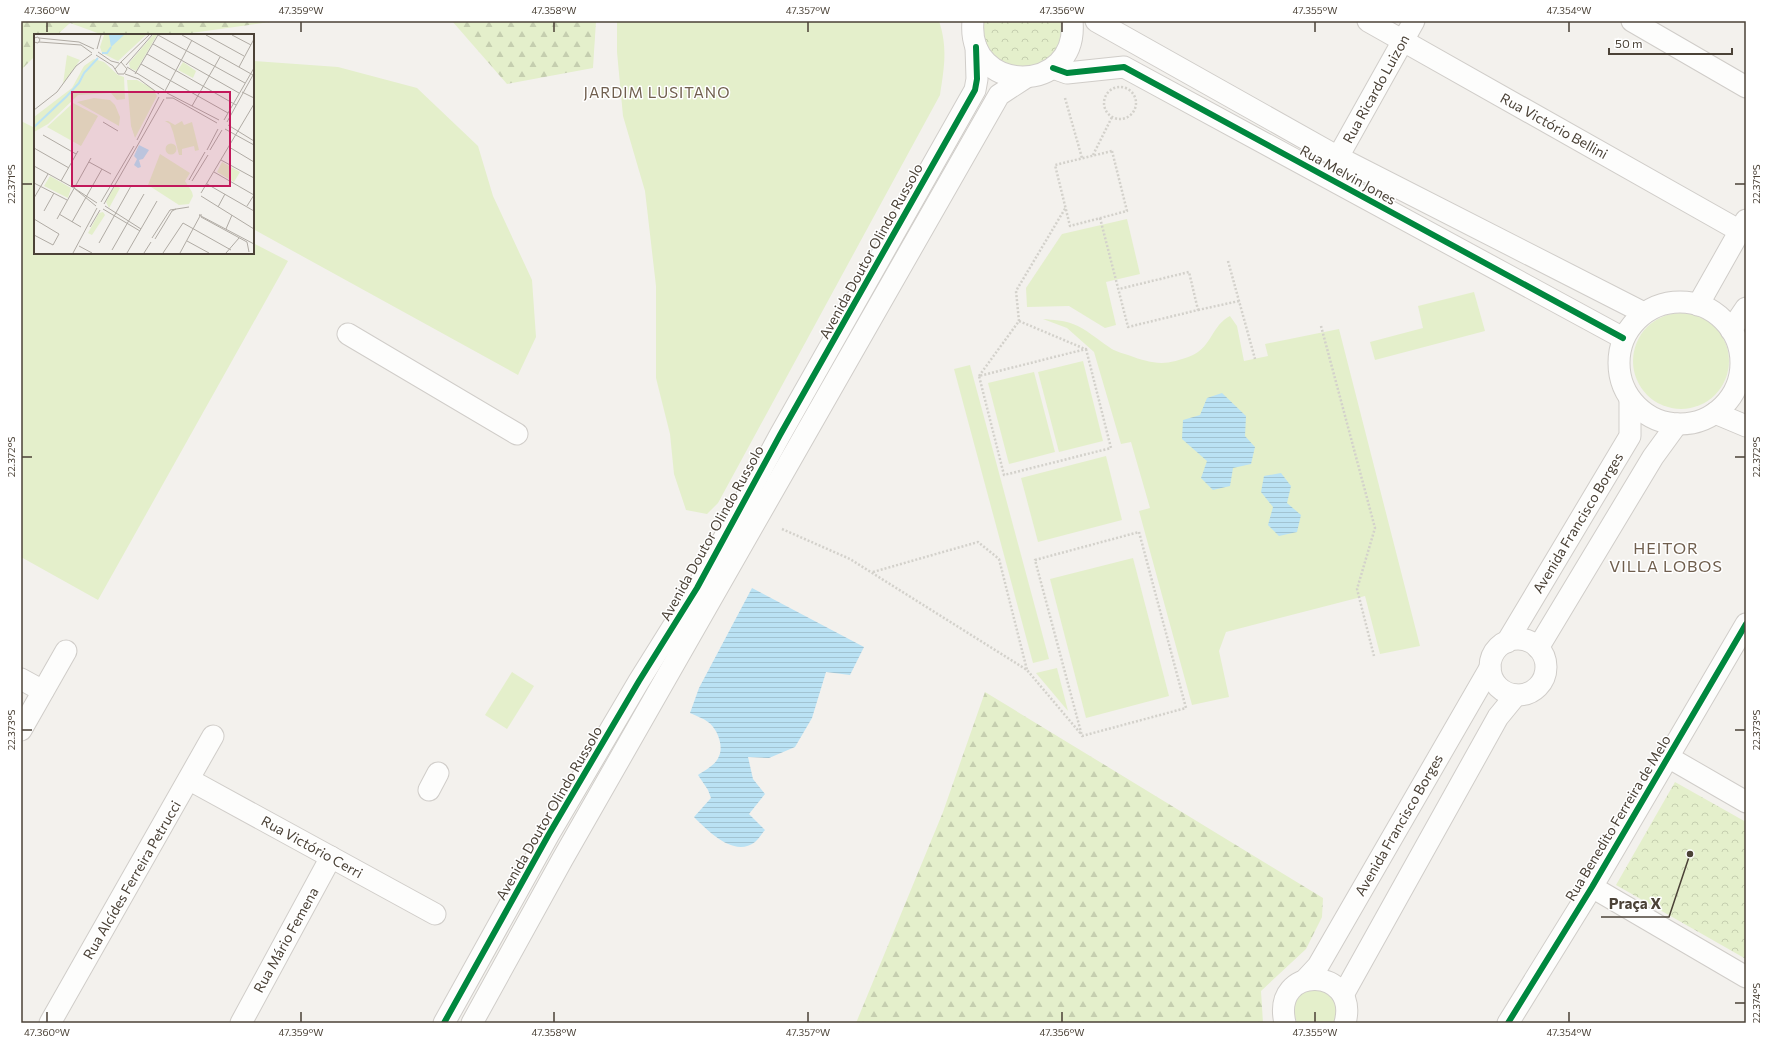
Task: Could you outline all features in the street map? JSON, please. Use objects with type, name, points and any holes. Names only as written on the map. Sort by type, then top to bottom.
[{"type":"street","name":"Avenida Doutor Olindo Russolo","points":[[444,1023],[545,842],[638,682],[697,588],[780,435],[975,90],[977,78],[976,47],[972,31],[973,21]]},
{"type":"street","points":[[976,47],[984,60],[996,70],[1010,76],[1025,78],[1040,75],[1053,68],[1063,57],[1070,45],[1073,31],[1072,21]]},
{"type":"street","name":"Rua Melvin Jones","points":[[1096,21],[1338,157],[1644,313]]},
{"type":"street","name":"Rua Victório Bellini","points":[[1368,21],[1743,225]]},
{"type":"street","name":"Rua Ricardo Luizon","points":[[1338,157],[1414,21]]},
{"type":"street","points":[[1632,21],[1746,87]]},
{"type":"street","name":"Rua Melvin Jones","points":[[1053,68],[1067,73],[1124,67],[1623,338]]},
{"type":"street","points":[[472,1023],[567,853],[999,95],[1025,78]]},
{"type":"street","points":[[1698,305],[1743,225]]},
{"type":"street","points":[[1684,302],[1698,305],[1711,311],[1722,319],[1731,330],[1737,342],[1744,369],[1728,401],[1715,413],[1697,422],[1677,424],[1659,421],[1643,413],[1630,400],[1622,386],[1618,370],[1619,354],[1623,338],[1632,325],[1644,313],[1656,307],[1670,303],[1684,302]]},
{"type":"street","points":[[1731,330],[1746,308]]},
{"type":"street","points":[[348,334],[517,434]]},
{"type":"street","name":"Avenida Francisco Borges","points":[[1507,642],[1630,436],[1630,400]]},
{"type":"street","points":[[1715,413],[1746,426]]},
{"type":"street","points":[[1538,648],[1653,458],[1677,424]]},
{"type":"street","name":"Rua Benedito Ferreira de Melo","points":[[1508,1023],[1592,887],[1746,624]]},
{"type":"street","points":[[1515,640],[1524,640],[1538,648],[1545,663],[1543,679],[1532,691],[1525,694],[1516,695],[1501,689],[1491,676],[1491,659],[1495,652],[1507,642],[1515,640]]},
{"type":"street","points":[[21,730],[66,651]]},
{"type":"street","name":"Avenida Francisco Borges","points":[[1284,1023],[1282,1013],[1283,1002],[1288,992],[1295,985],[1305,980],[1318,966],[1490,668]]},
{"type":"street","points":[[21,679],[43,691]]},
{"type":"street","points":[[638,682],[658,693]]},
{"type":"street","points":[[1343,995],[1498,717],[1516,695]]},
{"type":"street","name":"Rua Alcídes Ferreira Petrucci","points":[[50,1023],[190,780],[213,736]]},
{"type":"street","points":[[1668,757],[1746,802]]},
{"type":"street","name":"Rua Victório Cerri","points":[[190,780],[435,914]]},
{"type":"street","points":[[545,842],[567,853]]},
{"type":"street","name":"Rua Mário Femena","points":[[241,1023],[331,857]]},
{"type":"street","points":[[1592,887],[1746,977]]},
{"type":"street","points":[[1305,980],[1316,978],[1327,981],[1336,986],[1343,995],[1346,1004],[1347,1013],[1345,1023]]},
{"type":"path","points":[[1119,87],[1129,90],[1136,98],[1133,113],[1124,119],[1112,117],[1106,111],[1104,106],[1106,96],[1109,91],[1119,87]]},
{"type":"path","points":[[1064,98],[1082,158]]},
{"type":"path","points":[[1092,156],[1112,117]]},
{"type":"path","points":[[1112,151],[1127,211],[1070,226],[1055,165],[1082,158],[1112,151]]},
{"type":"path","points":[[979,376],[1019,321],[1016,291],[1066,207]]},
{"type":"path","points":[[1100,218],[1128,327],[1239,301]]},
{"type":"path","points":[[1228,261],[1255,359]]},
{"type":"path","points":[[1119,289],[1189,272],[1198,310]]},
{"type":"path","points":[[1019,321],[1086,349]]},
{"type":"path","points":[[1321,326],[1375,528],[1357,589],[1374,656]]},
{"type":"path","points":[[979,376],[1004,475],[1111,448],[1086,349]]},
{"type":"path","points":[[979,376],[1086,349]]},
{"type":"path","points":[[782,529],[850,559],[1027,670],[1082,736]]},
{"type":"path","points":[[1139,532],[1186,708],[1082,736],[1035,560],[1139,532]]},
{"type":"path","points":[[872,572],[978,542],[999,559],[1027,670]]},
{"type":"green space","points":[[21,21],[277,21],[184,34],[100,34],[70,23],[58,34],[34,34],[34,57],[21,70]]},
{"type":"green space","points":[[452,21],[596,21],[593,68],[507,84]]},
{"type":"green space","points":[[617,21],[939,21],[944,40],[944,67],[940,95],[718,503],[707,514],[686,510],[674,474],[670,434],[656,378],[656,286],[645,191],[623,116],[617,52]]},
{"type":"green space","points":[[981,21],[1064,21],[1065,30],[1056,55],[1033,69],[1007,67],[986,50]]},
{"type":"green space","points":[[254,61],[338,67],[417,88],[478,146],[493,196],[532,280],[536,337],[518,375],[254,230]]},
{"type":"green space","points":[[21,121],[34,128],[34,254],[254,254],[254,244],[288,261],[98,600],[21,557]]},
{"type":"green space","points":[[1127,219],[1140,274],[1106,282],[1116,325],[1105,328],[1069,306],[1027,307],[1026,288],[1062,234]]},
{"type":"green space","points":[[1474,292],[1485,331],[1375,360],[1370,342],[1423,328],[1418,306]]},
{"type":"green space","points":[[1681,313],[1699,317],[1715,327],[1725,343],[1729,361],[1725,379],[1715,395],[1699,405],[1681,409],[1663,405],[1647,395],[1637,379],[1633,361],[1637,343],[1647,327],[1663,317]]},
{"type":"green space","points":[[1230,316],[1237,326],[1244,361],[1268,356],[1265,344],[1339,329],[1420,646],[1380,654],[1365,596],[1226,632],[1219,651],[1229,697],[1192,705],[1139,511],[1150,508],[1131,442],[1121,444],[1094,352],[1067,328],[1043,319],[1058,320],[1078,326],[1116,351],[1146,361],[1160,363],[1184,359],[1199,351],[1204,347],[1220,324]]},
{"type":"green space","points":[[1083,361],[1103,441],[1059,452],[1038,372]]},
{"type":"green space","points":[[970,365],[1049,659],[1033,663],[954,369]]},
{"type":"green space","points":[[1034,372],[1055,452],[1009,464],[988,383]]},
{"type":"green space","points":[[1106,456],[1122,520],[1038,542],[1021,478]]},
{"type":"green space","points":[[1133,558],[1169,696],[1086,718],[1050,579]]},
{"type":"green space","points":[[1057,668],[1068,711],[1036,673]]},
{"type":"green space","points":[[512,672],[534,686],[507,729],[485,715]]},
{"type":"green space","points":[[985,692],[1323,898],[1322,917],[1306,949],[1261,991],[1263,1023],[856,1023],[943,812]]},
{"type":"green space","points":[[1675,782],[1746,822],[1746,959],[1616,885]]},
{"type":"green space","points":[[1313,985],[1337,999],[1336,1023],[1294,1023],[1291,1003]]},
{"type":"water","points":[[1222,393],[1246,416],[1245,436],[1255,447],[1251,464],[1233,468],[1230,486],[1213,490],[1201,478],[1207,461],[1182,439],[1183,420],[1200,415],[1207,398]]},
{"type":"water","points":[[1281,473],[1291,486],[1287,503],[1301,515],[1297,532],[1279,536],[1268,525],[1273,507],[1261,492],[1264,476]]},
{"type":"water","points":[[752,588],[864,647],[850,675],[826,672],[812,718],[795,747],[769,758],[748,757],[753,779],[765,794],[749,814],[765,830],[755,842],[747,846],[739,847],[722,841],[706,829],[694,817],[711,798],[708,790],[698,775],[710,767],[718,759],[721,747],[719,738],[714,728],[704,719],[690,713],[699,688]]},
{"type":"cycle path","points":[[444,1023],[549,834],[639,681],[697,588],[780,435],[975,90],[977,79],[976,47]]},
{"type":"cycle path","points":[[1053,68],[1067,73],[1124,67],[1623,338]]},
{"type":"cycle path","points":[[1508,1023],[1592,887],[1746,624]]},
{"type":"place","name":"Praça X","points":[[1690,854]]},
{"type":"district","name":"JARDIM LUSITANO","points":[[657,93]]},
{"type":"district","name":"HEITOR VILLA LOBOS","points":[[1666,557]]}]
